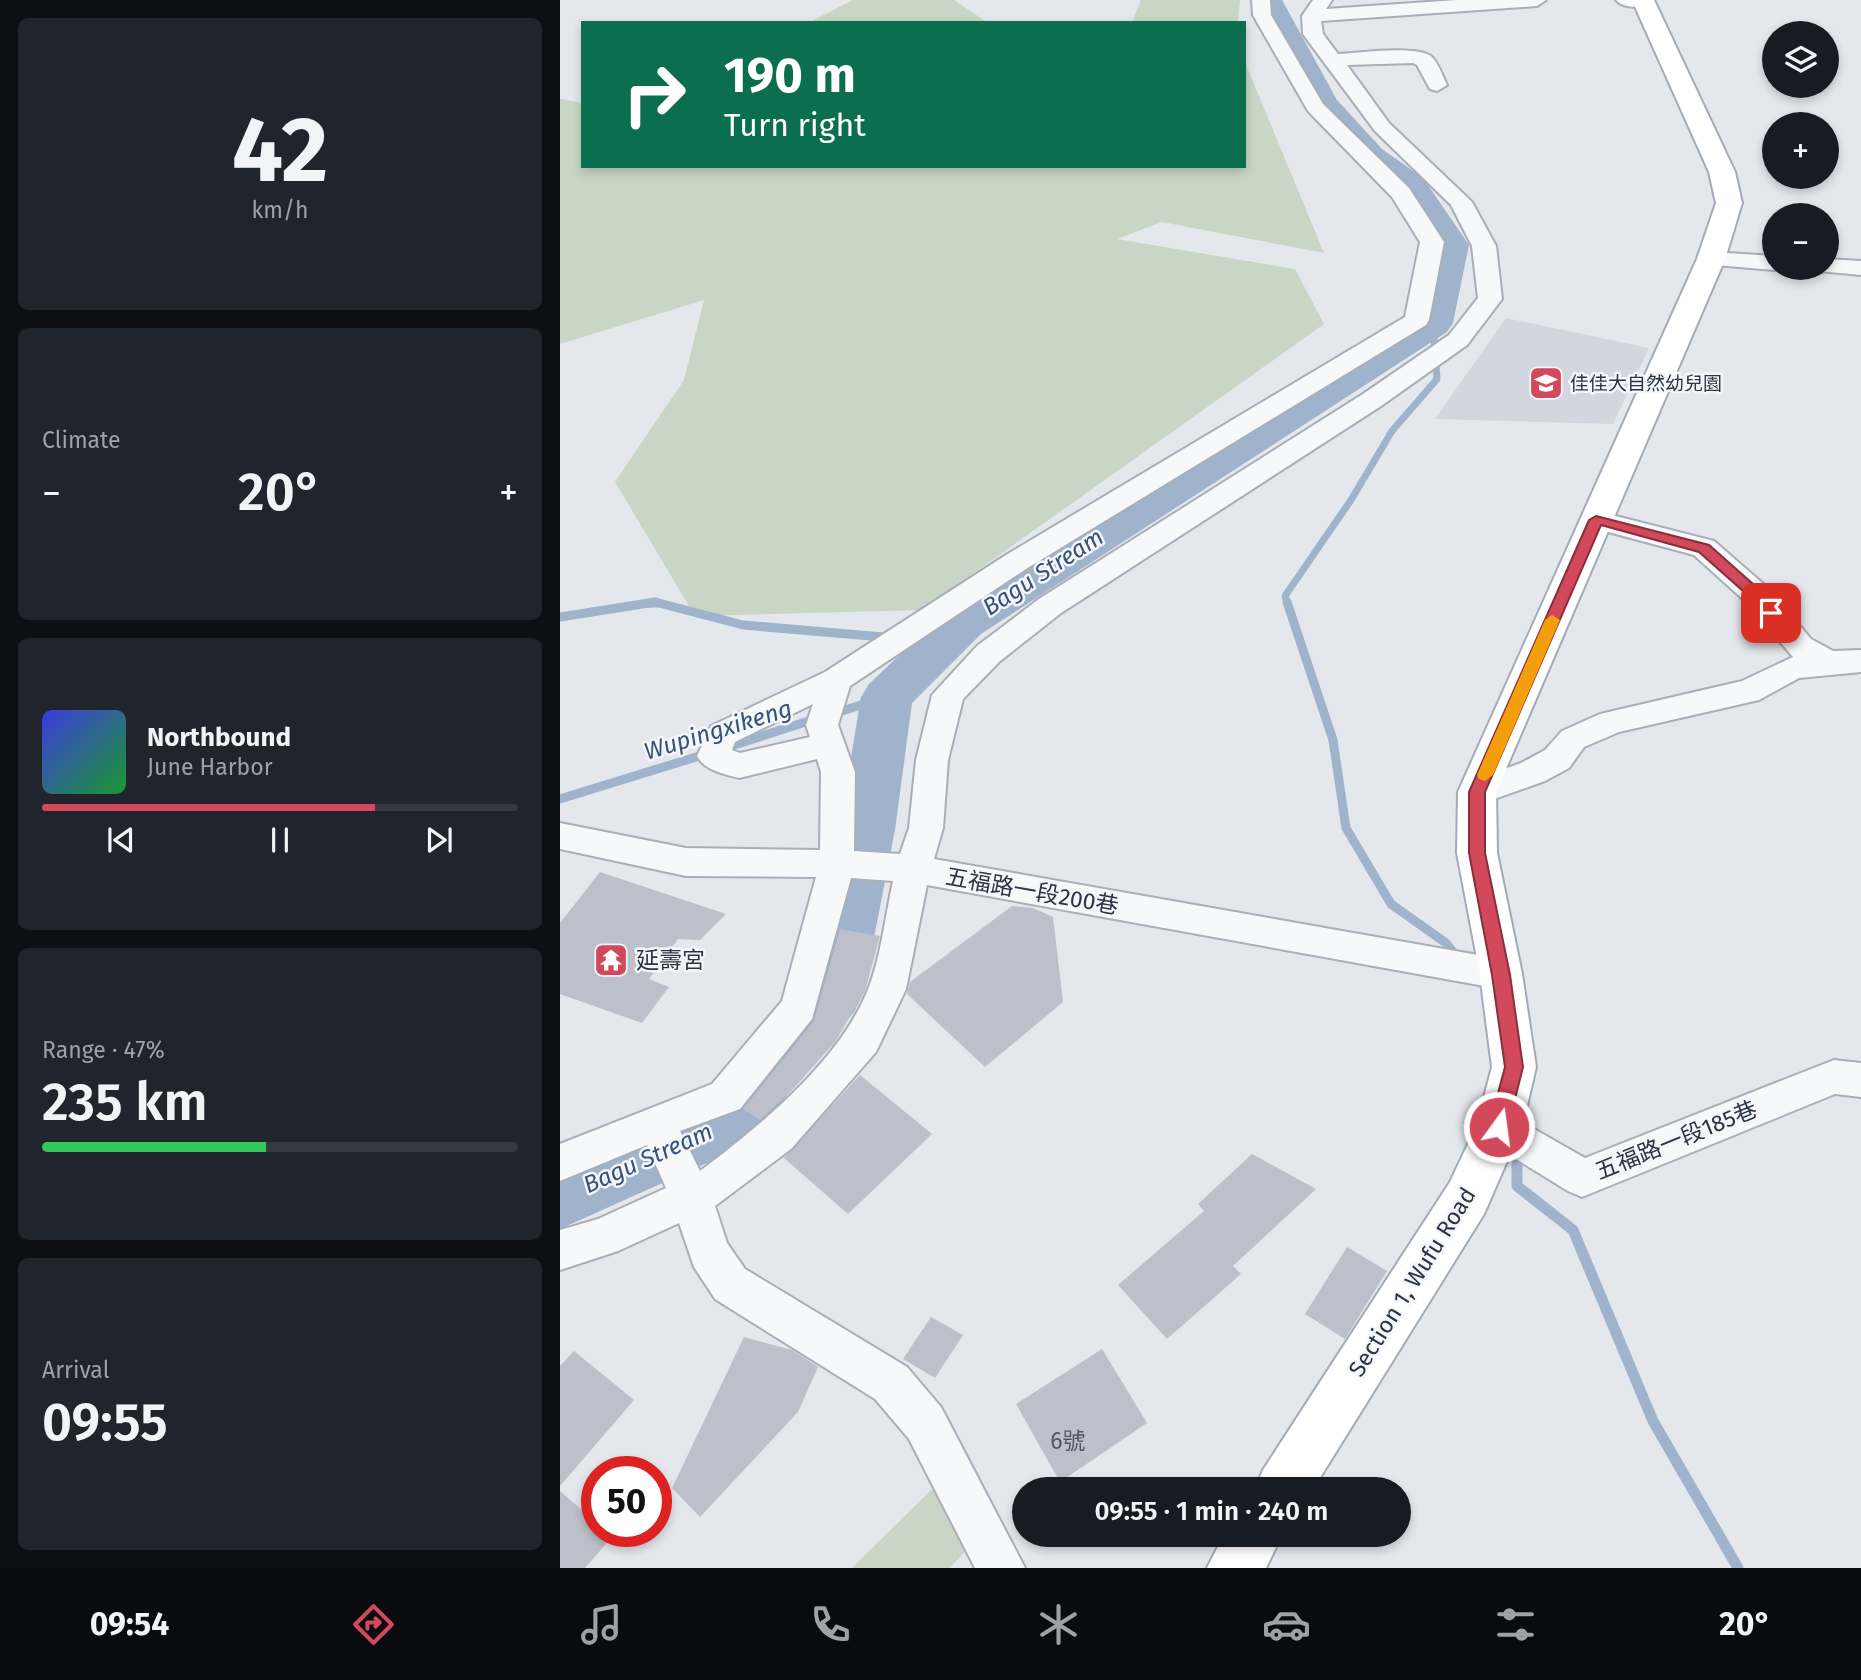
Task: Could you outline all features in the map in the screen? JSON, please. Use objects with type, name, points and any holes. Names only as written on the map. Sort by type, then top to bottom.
[{"type":"main road","name":"Section 1, Wufu Road","points":[[1290,1477],[1467,1198],[1499,1127],[1514,1067],[1501,975],[1477,853],[1477,792],[1711,259],[1729,203],[1722,172],[1643,0]]},
{"type":"main road","points":[[1235,1568],[1248,1547]]},
{"type":"lane","points":[[829,744],[739,766],[713,756],[722,734],[836,680],[1016,562],[1417,320],[1432,242],[1401,193],[1315,107],[1262,15],[1261,0]]},
{"type":"lane","points":[[560,1250],[603,1237],[707,1190],[777,1136],[863,1040],[887,989],[913,869],[926,828],[932,760],[948,695],[988,654],[1050,606],[1448,348],[1458,340],[1490,299],[1485,246],[1461,201],[1382,127],[1332,60],[1313,34],[1317,8],[1537,0]]},
{"type":"lane","points":[[1625,0],[1643,0]]},
{"type":"lane","points":[[1332,60],[1415,57],[1425,61],[1437,85]]},
{"type":"lane","points":[[1711,259],[1762,262]]},
{"type":"lane","points":[[1839,267],[1861,268]]},
{"type":"lane","points":[[1596,520],[1704,548],[1757,595],[1800,648],[1829,662]]},
{"type":"lane","points":[[1477,792],[1533,772],[1557,760],[1573,739],[1611,722],[1721,695],[1748,692],[1792,668],[1829,662],[1861,661]]},
{"type":"lane","points":[[560,1163],[656,1122],[726,1097],[799,1007],[837,863],[838,772],[822,725],[836,680]]},
{"type":"lane","name":"五福路一段200巷","points":[[560,836],[686,862],[748,865],[837,863],[913,869],[1501,975]]},
{"type":"lane","name":"五福路一段185巷","points":[[1499,1127],[1582,1178],[1834,1077],[1861,1080]]},
{"type":"lane","points":[[656,1122],[691,1197],[709,1253],[730,1284],[891,1382],[925,1423],[1001,1568]]},
{"type":"shaded area","name":"佳佳大自然幼兒園","points":[[1506,318],[1649,348],[1613,424],[1435,419]]},
{"type":"green space","points":[[853,0],[954,0],[985,21],[812,21]]},
{"type":"green space","points":[[1141,0],[1240,0],[1238,21],[1133,21]]},
{"type":"green space","points":[[1246,65],[1324,253],[1162,222],[1117,239],[1295,269],[1324,324],[922,610],[695,616],[615,482],[684,380],[704,300],[560,344],[560,99],[581,103],[581,168],[1246,168]]},
{"type":"green space","points":[[931,1490],[996,1517],[950,1568],[852,1568]]},
{"type":"building","name":"延壽宮","points":[[600,872],[726,914],[700,940],[678,939],[649,979],[669,987],[642,1023],[560,994],[560,923]]},
{"type":"building","points":[[1012,906],[1033,908],[1053,917],[1063,1002],[985,1067],[907,994],[910,982]]},
{"type":"building","points":[[840,929],[880,936],[865,991],[835,1042],[793,1089],[760,1120],[743,1109],[814,1021]]},
{"type":"building","points":[[860,1075],[932,1134],[848,1214],[784,1158]]},
{"type":"building","points":[[1252,1154],[1316,1189],[1233,1266],[1241,1274],[1167,1339],[1118,1285],[1204,1211],[1198,1204]]},
{"type":"building","points":[[1347,1247],[1387,1271],[1345,1339],[1305,1314]]},
{"type":"building","points":[[931,1317],[963,1335],[935,1378],[903,1359]]},
{"type":"building","points":[[744,1337],[792,1350],[818,1367],[798,1412],[700,1517],[672,1488]]},
{"type":"building","points":[[1102,1349],[1147,1423],[1067,1477],[1057,1477],[1016,1404]]},
{"type":"building","points":[[574,1351],[634,1400],[586,1456],[581,1456],[581,1462],[560,1486],[560,1366]]},
{"type":"building","points":[[560,1491],[581,1509],[581,1547],[603,1547],[585,1568],[560,1568]]},
{"type":"waterway","name":"Bagu Stream","points":[[560,1198],[724,1124],[833,994],[867,830],[887,697],[964,622],[1433,323],[1450,245],[1410,186],[1370,156],[1323,105],[1267,0]]},
{"type":"waterway","points":[[1288,604],[1285,596],[1351,500],[1392,431],[1437,379],[1433,323]]},
{"type":"waterway","points":[[560,617],[655,602],[743,625],[883,637]]},
{"type":"waterway","points":[[1287,602],[1333,740],[1346,828],[1391,904],[1446,943],[1459,959]]},
{"type":"waterway","points":[[644,604],[662,604]]},
{"type":"waterway","points":[[916,640],[944,641]]},
{"type":"waterway","name":"Wupingxikeng","points":[[832,714],[887,697]]},
{"type":"waterway","name":"Wupingxikeng","points":[[725,748],[815,719]]},
{"type":"waterway","name":"Wupingxikeng","points":[[560,799],[709,753]]},
{"type":"waterway","points":[[1517,1150],[1517,1186],[1573,1230],[1653,1421],[1738,1568]]},
{"type":"slow traffic","points":[[1485,775],[1552,620]]},
{"type":"place","name":"佳佳大自然幼兒園","points":[[1546,383]]},
{"type":"place","name":"延壽宮","points":[[611,960]]},
{"type":"route","points":[[1499,1127],[1514,1067],[1501,975],[1477,853],[1477,792],[1596,520],[1704,548],[1757,595],[1771,613]]}]
